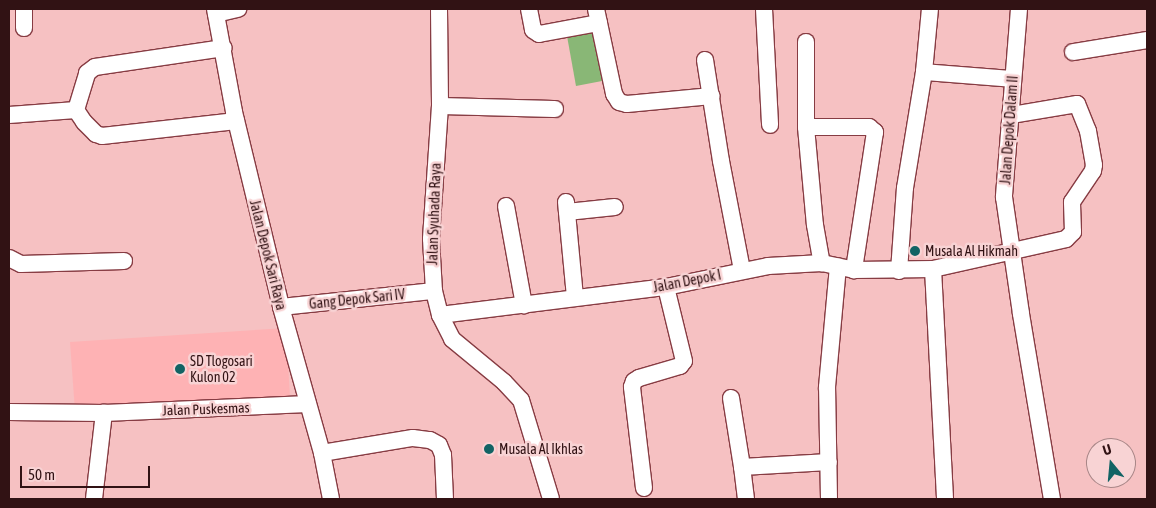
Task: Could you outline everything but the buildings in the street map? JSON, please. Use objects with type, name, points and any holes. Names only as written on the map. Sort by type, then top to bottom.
[{"type":"street","points":[[24,9],[24,28]]},
{"type":"street","points":[[215,11],[238,9]]},
{"type":"street","name":"Jalan Syuhada Raya","points":[[439,9],[440,106],[431,239],[434,291],[440,315],[452,339],[504,382],[521,400],[551,499]]},
{"type":"street","points":[[529,9],[532,30],[539,34],[599,13],[614,94],[620,102],[627,104],[712,96]]},
{"type":"street","points":[[764,9],[770,125]]},
{"type":"street","points":[[899,271],[905,188],[924,72],[930,9]]},
{"type":"street","name":"Jalan Depok Dalam II","points":[[1019,9],[1004,197],[1021,314],[1052,499]]},
{"type":"street","name":"Jalan Depok Sari Raya","points":[[215,11],[224,48],[236,121],[281,307],[322,453],[331,499]]},
{"type":"street","points":[[1073,52],[1147,40]]},
{"type":"street","points":[[806,42],[806,127],[815,225],[830,265],[829,499]]},
{"type":"street","points":[[76,110],[86,73],[95,66],[224,48]]},
{"type":"street","points":[[705,60],[721,161],[742,270]]},
{"type":"street","points":[[924,72],[1013,80]]},
{"type":"street","name":"Jalan Depok I","points":[[440,315],[666,287],[768,266],[830,265],[854,270],[899,271],[934,269],[1013,250],[1056,243],[1072,235],[1072,202],[1093,171],[1094,165],[1088,131],[1077,104],[1011,114]]},
{"type":"street","points":[[440,106],[555,109]]},
{"type":"street","points":[[9,115],[76,110]]},
{"type":"street","points":[[76,110],[90,128],[102,136],[236,121]]},
{"type":"street","points":[[806,127],[869,127],[874,132],[854,270]]},
{"type":"street","points":[[506,206],[524,305]]},
{"type":"street","points":[[575,297],[567,207],[615,207]]},
{"type":"street","points":[[9,258],[21,264],[124,261]]},
{"type":"street","points":[[934,269],[945,499]]},
{"type":"street","points":[[644,488],[632,387],[634,381],[639,378],[680,366],[684,361],[666,287]]},
{"type":"street","name":"Gang Depok Sari IV","points":[[281,307],[434,291]]},
{"type":"street","points":[[731,398],[746,499]]},
{"type":"street","name":"Jalan Puskesmas","points":[[9,412],[104,413],[308,404]]},
{"type":"street","points":[[94,499],[104,413]]},
{"type":"street","points":[[322,453],[414,438],[430,440],[439,445],[443,455],[445,499]]},
{"type":"street","points":[[742,467],[829,462]]},
{"type":"shaded area","name":"SD Tlogosari Kulon 02","points":[[286,328],[290,397],[75,411],[70,342]]},
{"type":"green space","points":[[594,32],[602,81],[576,86],[567,36]]},
{"type":"place","name":"Musala Al Hikmah","points":[[915,251]]},
{"type":"place","name":"SD Tlogosari Kulon 02","points":[[180,369]]},
{"type":"place","name":"Musala Al Ikhlas","points":[[489,449]]}]
